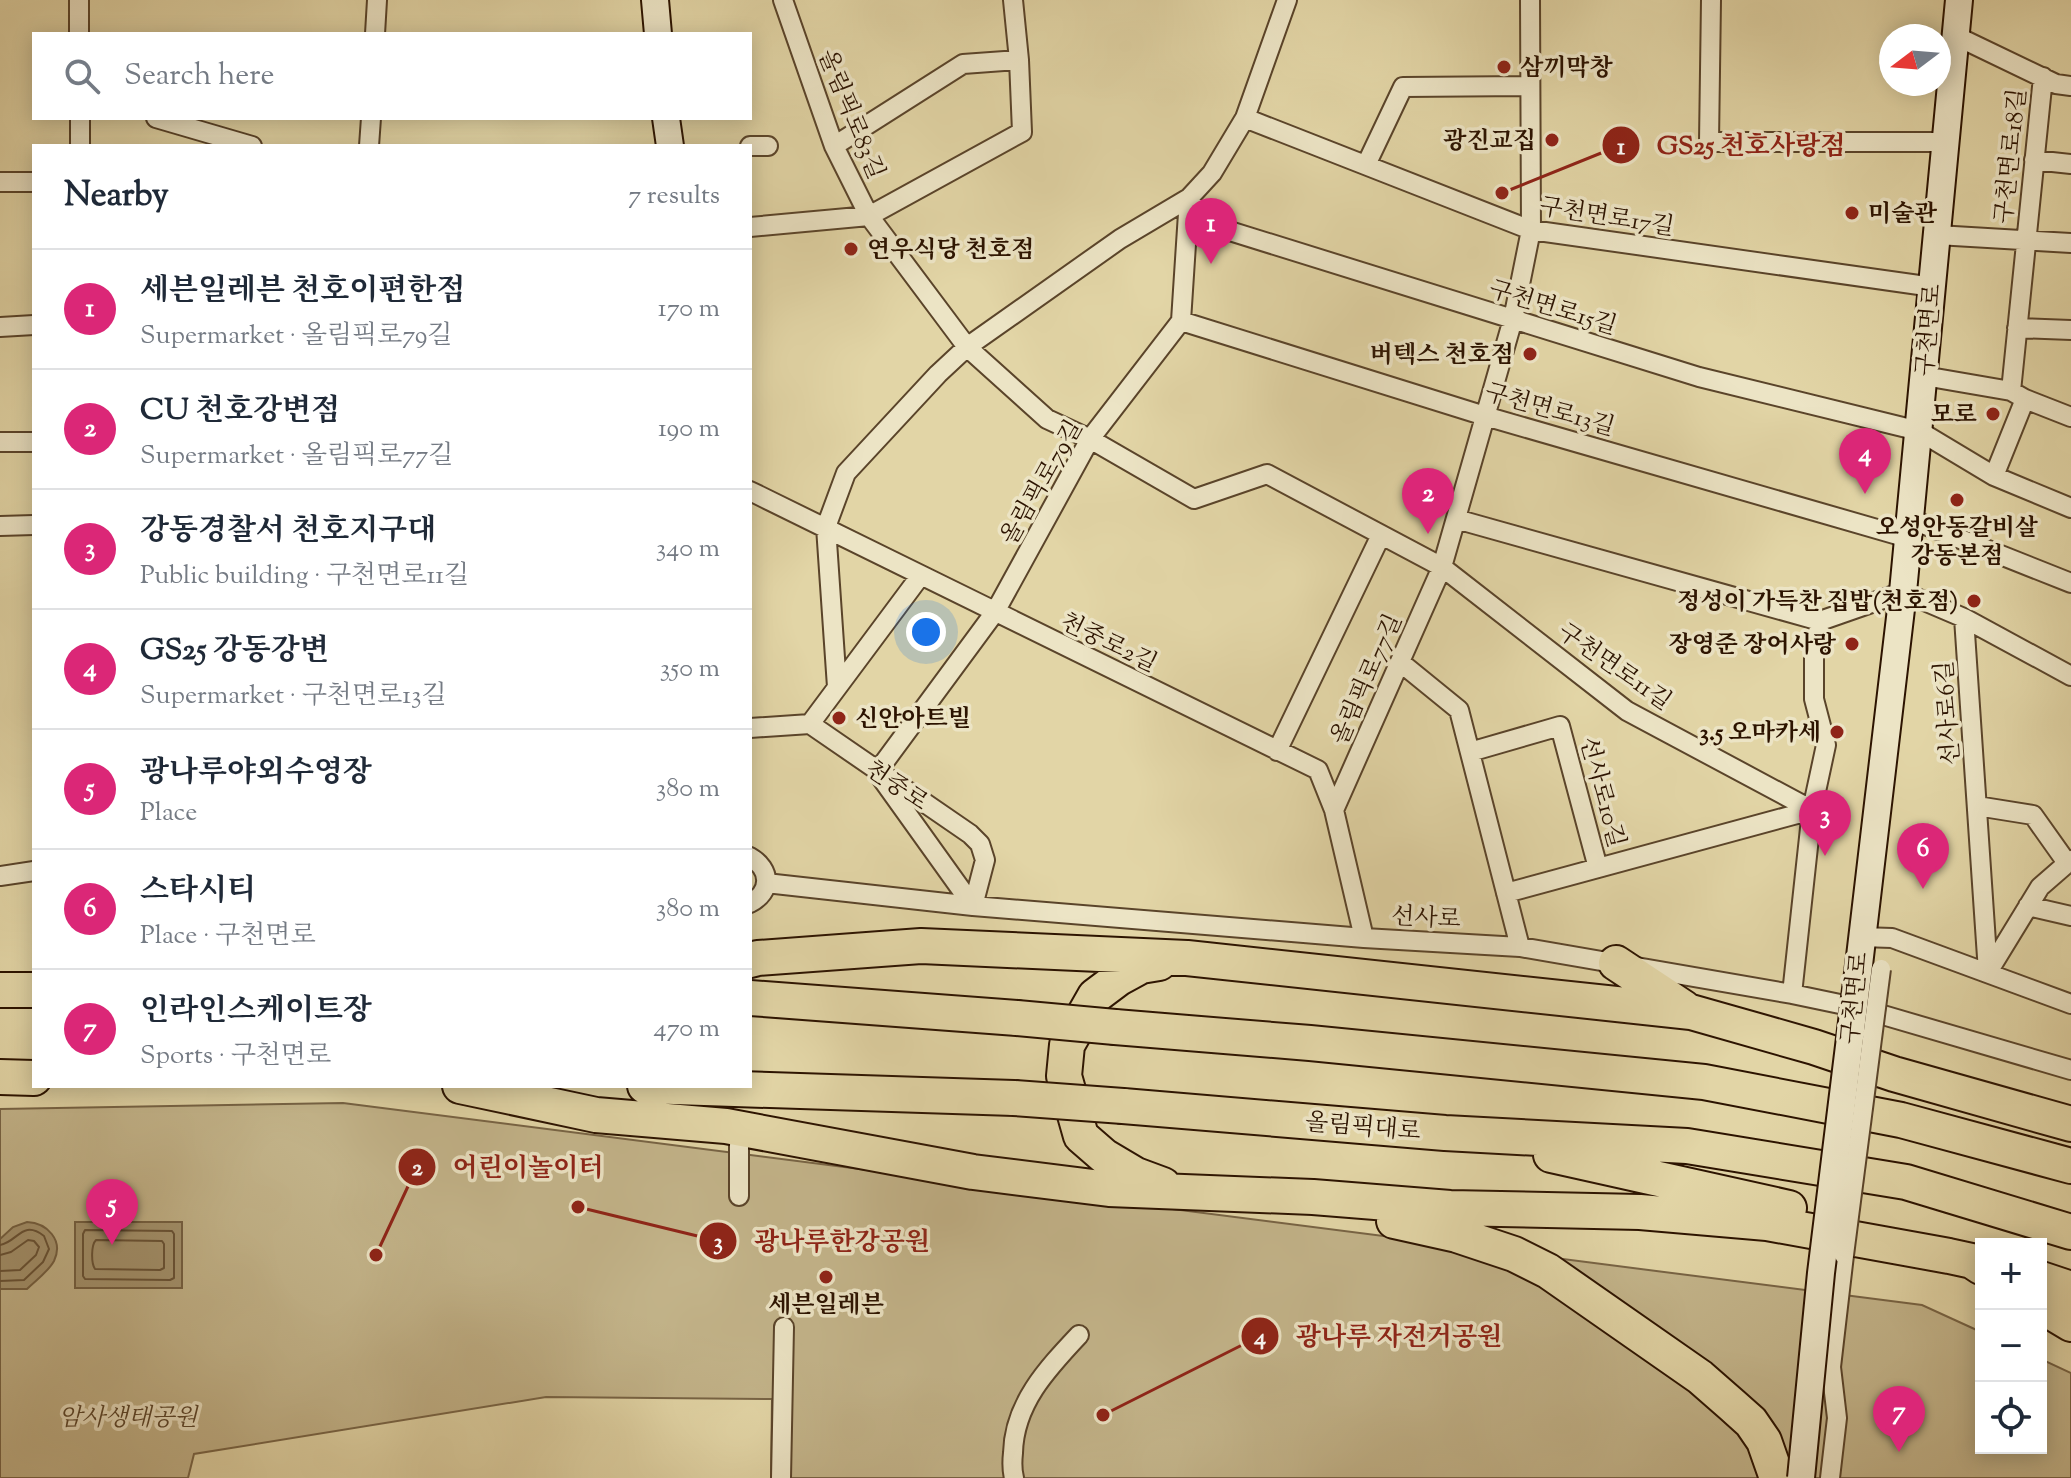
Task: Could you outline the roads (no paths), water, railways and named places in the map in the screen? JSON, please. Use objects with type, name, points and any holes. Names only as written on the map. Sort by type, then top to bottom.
[{"type":"highway","points":[[752,960],[921,946],[1187,958],[1691,1012],[2071,1124]]},
{"type":"highway","points":[[1179,1191],[1136,1175],[1104,1156],[1081,1136],[1064,1076],[1067,1045],[1095,996],[1141,966],[1187,958]]},
{"type":"highway","points":[[1616,963],[1691,1012]]},
{"type":"highway","points":[[0,990],[32,990]]},
{"type":"highway","points":[[752,998],[1310,1043],[1704,1082],[1901,1120],[2071,1166]]},
{"type":"highway","points":[[1814,1047],[1888,1055],[2071,1109]]},
{"type":"highway","points":[[0,1077],[32,1078]]},
{"type":"highway","points":[[469,1088],[596,1115],[726,1126],[973,1172],[1109,1189],[1313,1197],[1450,1208],[1640,1212],[1767,1223],[1971,1262]]},
{"type":"highway","name":"올림픽대로","points":[[706,1088],[1014,1098],[1445,1133],[1687,1146],[1906,1182],[2071,1232]]},
{"type":"highway","points":[[1445,1133],[1687,1184],[1905,1235],[1971,1262]]},
{"type":"highway","points":[[1313,1197],[1471,1240],[1514,1254],[1548,1271],[1700,1377],[1751,1422],[1764,1441],[1777,1478]]},
{"type":"highway","points":[[2047,1289],[2059,1309]]},
{"type":"main road","points":[[655,0],[658,32]]},
{"type":"main road","name":"구천면로","points":[[1801,1478],[1821,1273],[1870,967],[1861,937],[1903,592],[1959,0]]},
{"type":"main road","points":[[666,120],[670,144]]},
{"type":"street","points":[[79,0],[79,32]]},
{"type":"street","points":[[375,32],[377,0]]},
{"type":"street","name":"올림픽로83길","points":[[783,0],[834,146],[869,216],[967,347],[1047,419],[1090,439]]},
{"type":"street","points":[[752,227],[869,216],[1022,132],[1013,0]]},
{"type":"street","points":[[837,687],[826,527],[846,473],[967,347],[1120,239],[1189,198],[1212,173],[1245,118],[1287,0]]},
{"type":"street","name":"올림픽로77길","points":[[1334,810],[1442,567],[1513,319],[1531,230],[1530,0]]},
{"type":"street","points":[[1711,0],[1709,142],[1946,142]]},
{"type":"street","points":[[1956,36],[2056,84],[2071,86]]},
{"type":"street","points":[[834,146],[963,64],[1019,60]]},
{"type":"street","name":"구천면로18길","points":[[1994,476],[2018,395],[2017,328],[2043,77]]},
{"type":"street","points":[[1366,165],[1403,87],[1530,86]]},
{"type":"street","name":"구천면로17길","points":[[1245,118],[1531,230],[1933,287]]},
{"type":"street","points":[[80,120],[80,144]]},
{"type":"street","points":[[163,120],[245,144]]},
{"type":"street","points":[[369,144],[371,120]]},
{"type":"street","points":[[2034,160],[2071,164]]},
{"type":"street","points":[[0,182],[32,182]]},
{"type":"street","points":[[1181,321],[1189,198]]},
{"type":"street","name":"구천면로15길","points":[[1189,198],[1204,223],[1699,377],[1919,431],[1994,476],[2071,508]]},
{"type":"street","name":"구천면로18길","points":[[1937,235],[2071,243]]},
{"type":"street","name":"구천면로13길","points":[[1181,321],[1485,416],[1909,528]]},
{"type":"street","name":"올림픽로79길","points":[[877,772],[995,612],[1090,439],[1181,321]]},
{"type":"street","points":[[0,327],[32,325]]},
{"type":"street","points":[[2017,328],[2071,330]]},
{"type":"street","points":[[1924,376],[2018,395],[2071,417]]},
{"type":"street","points":[[1090,439],[1194,499],[1267,474],[1442,567]]},
{"type":"street","points":[[0,442],[32,442]]},
{"type":"street","name":"천중로2길","points":[[752,492],[1318,770],[1334,810],[1364,938]]},
{"type":"street","points":[[1456,519],[1820,621],[1903,592],[1964,618],[2071,676]]},
{"type":"street","points":[[0,526],[32,525]]},
{"type":"street","points":[[1909,528],[2071,583]]},
{"type":"street","points":[[1277,751],[1381,535]]},
{"type":"street","name":"구천면로11길","points":[[1442,567],[1627,711],[1812,810]]},
{"type":"street","points":[[752,728],[810,724],[921,575]]},
{"type":"street","name":"선사로6길","points":[[1964,618],[1988,972]]},
{"type":"street","points":[[1792,994],[1812,810],[1826,745],[1814,699],[1814,657],[1820,621]]},
{"type":"street","points":[[1400,662],[1459,710],[1520,947]]},
{"type":"street","name":"천중로","points":[[810,724],[970,834],[980,844],[985,860],[973,906]]},
{"type":"street","name":"선사로10길","points":[[1470,752],[1560,726],[1598,868]]},
{"type":"street","points":[[877,772],[973,906]]},
{"type":"street","points":[[1977,806],[2033,815],[2069,862],[2040,887],[1988,972]]},
{"type":"street","points":[[1506,893],[1812,810]]},
{"type":"street","points":[[752,858],[764,871],[766,883],[761,895],[752,902]]},
{"type":"street","points":[[0,876],[32,871]]},
{"type":"street","name":"선사로","points":[[766,883],[973,906],[1364,938],[1520,947],[1859,1008],[2071,1070]]},
{"type":"street","points":[[2028,906],[2071,916]]},
{"type":"street","points":[[1861,937],[1892,938],[2071,1004]]},
{"type":"street","points":[[1830,1478],[1837,1418],[1831,1367],[1870,967]]},
{"type":"street","points":[[739,1145],[739,1196]]},
{"type":"street","points":[[781,1478],[784,1327]]},
{"type":"street","points":[[1014,1478],[1013,1443],[1018,1418],[1045,1372],[1079,1335]]},
{"type":"water","points":[[27,1222],[41,1226],[52,1234],[57,1246],[54,1261],[27,1289],[0,1289],[0,1239],[13,1227]]},
{"type":"water","points":[[75,1222],[182,1222],[182,1288],[75,1288]]},
{"type":"place","name":"삼끼막창","points":[[1504,67]]},
{"type":"place","name":"광진교집","points":[[1552,140]]},
{"type":"place","name":"GS25 천호사랑점","points":[[1502,193]]},
{"type":"place","name":"미술관","points":[[1852,213]]},
{"type":"place","name":"연우식당 천호점","points":[[851,249]]},
{"type":"place","name":"세븐일레븐 천호이편한점","points":[[1211,264]]},
{"type":"place","name":"버텍스 천호점","points":[[1530,354]]},
{"type":"place","name":"모로","points":[[1993,414]]},
{"type":"place","name":"GS25 강동강변","points":[[1865,494]]},
{"type":"place","name":"오성안동갈비살 강동본점","points":[[1957,500]]},
{"type":"place","name":"CU 천호강변점","points":[[1428,534]]},
{"type":"place","name":"정성이 가득찬 집밥(천호점)","points":[[1974,601]]},
{"type":"place","name":"장영준 장어사랑","points":[[1852,644]]},
{"type":"place","name":"신안아트빌","points":[[839,718]]},
{"type":"place","name":"3.5 오마카세","points":[[1837,732]]},
{"type":"place","name":"강동경찰서 천호지구대","points":[[1825,856]]},
{"type":"place","name":"스타시티","points":[[1923,889]]},
{"type":"place","name":"광나루한강공원","points":[[578,1207]]},
{"type":"place","name":"광나루야외수영장","points":[[112,1245]]},
{"type":"place","name":"어린이놀이터","points":[[376,1255]]},
{"type":"place","name":"세븐일레븐","points":[[826,1277]]},
{"type":"place","name":"광나루 자전거공원","points":[[1103,1415]]},
{"type":"place","name":"인라인스케이트장","points":[[1899,1452]]},
{"type":"park label","name":"암사생태공원","points":[[128,1417]]}]
